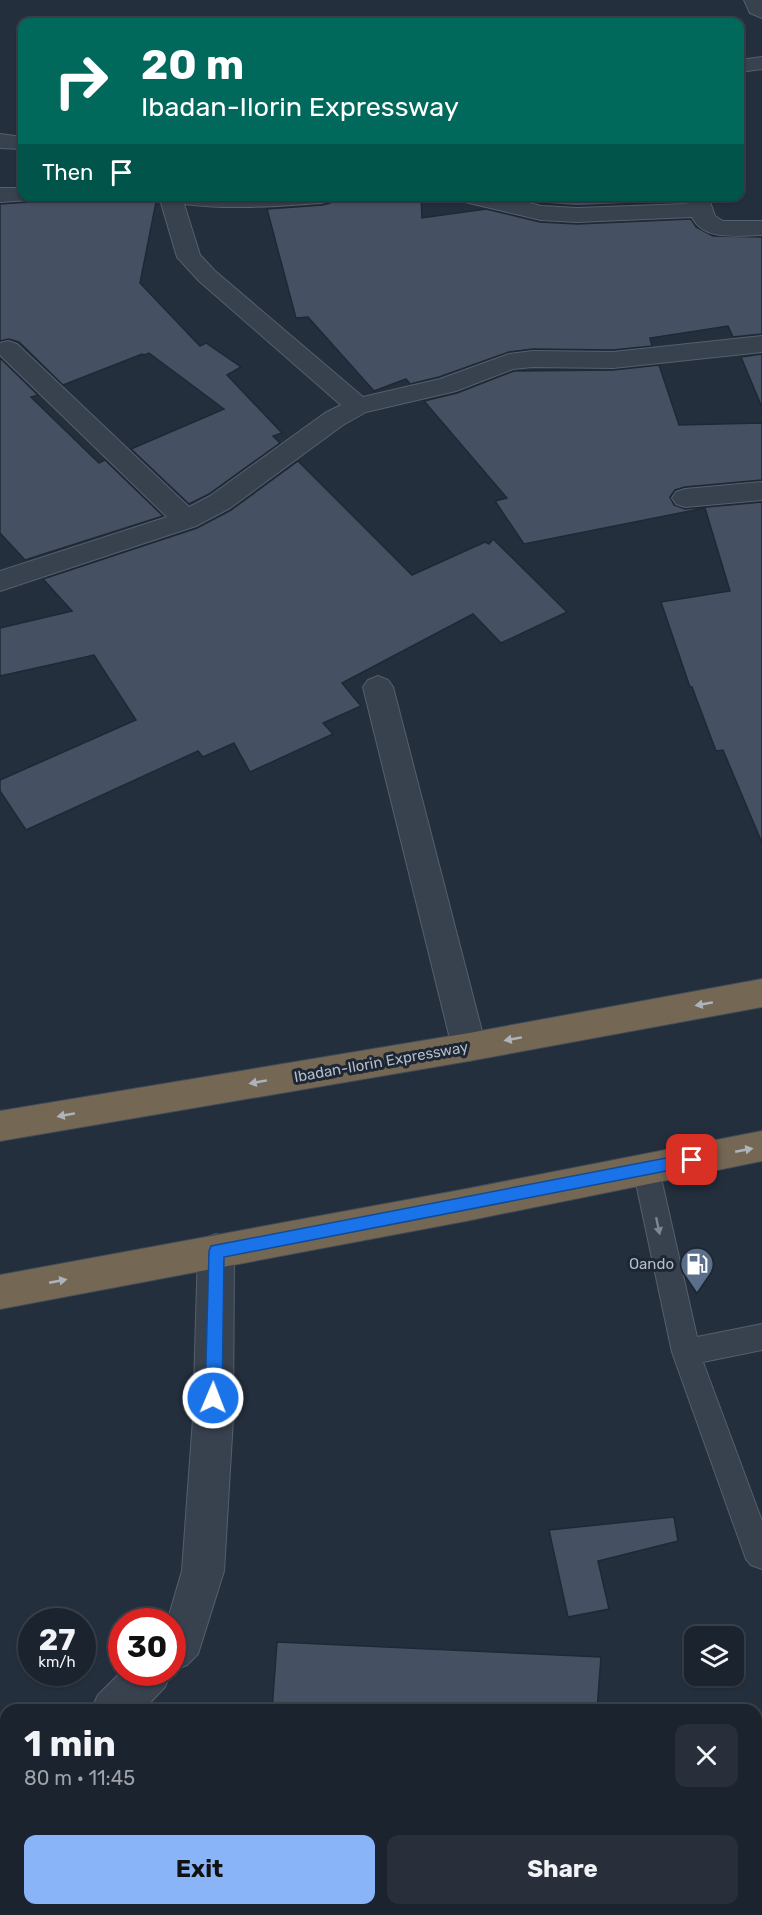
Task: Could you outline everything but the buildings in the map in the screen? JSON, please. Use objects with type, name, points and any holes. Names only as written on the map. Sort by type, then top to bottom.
[{"type":"highway","name":"Ibadan-Ilorin Expressway","points":[[0,1126],[469,1047],[762,993]]},
{"type":"highway","points":[[0,1292],[762,1146]]},
{"type":"street","points":[[753,0],[757,9],[762,12]]},
{"type":"street","points":[[744,65],[762,63]]},
{"type":"street","points":[[0,141],[18,143]]},
{"type":"street","points":[[0,195],[18,195]]},
{"type":"street","points":[[172,201],[189,257],[207,276],[358,406]]},
{"type":"street","points":[[207,201],[248,201]]},
{"type":"street","points":[[493,201],[550,213],[577,215],[698,203],[705,220],[718,228],[762,228]]},
{"type":"street","points":[[0,581],[186,520],[220,502],[334,419],[358,406],[447,385],[509,362],[533,359],[613,360],[762,344]]},
{"type":"street","points":[[8,349],[186,520]]},
{"type":"street","points":[[685,498],[762,491]]},
{"type":"street","points":[[378,687],[469,1047]]},
{"type":"street","points":[[186,1629],[203,1571],[213,1419],[216,1251]]},
{"type":"street","points":[[119,1704],[136,1686]]},
{"type":"lane","points":[[646,1169],[686,1352],[757,1548],[762,1554]]},
{"type":"lane","points":[[686,1352],[762,1337]]},
{"type":"place","name":"Oando","points":[[697,1293]]},
{"type":"route","points":[[213,1398],[216,1251],[692,1160]]}]
